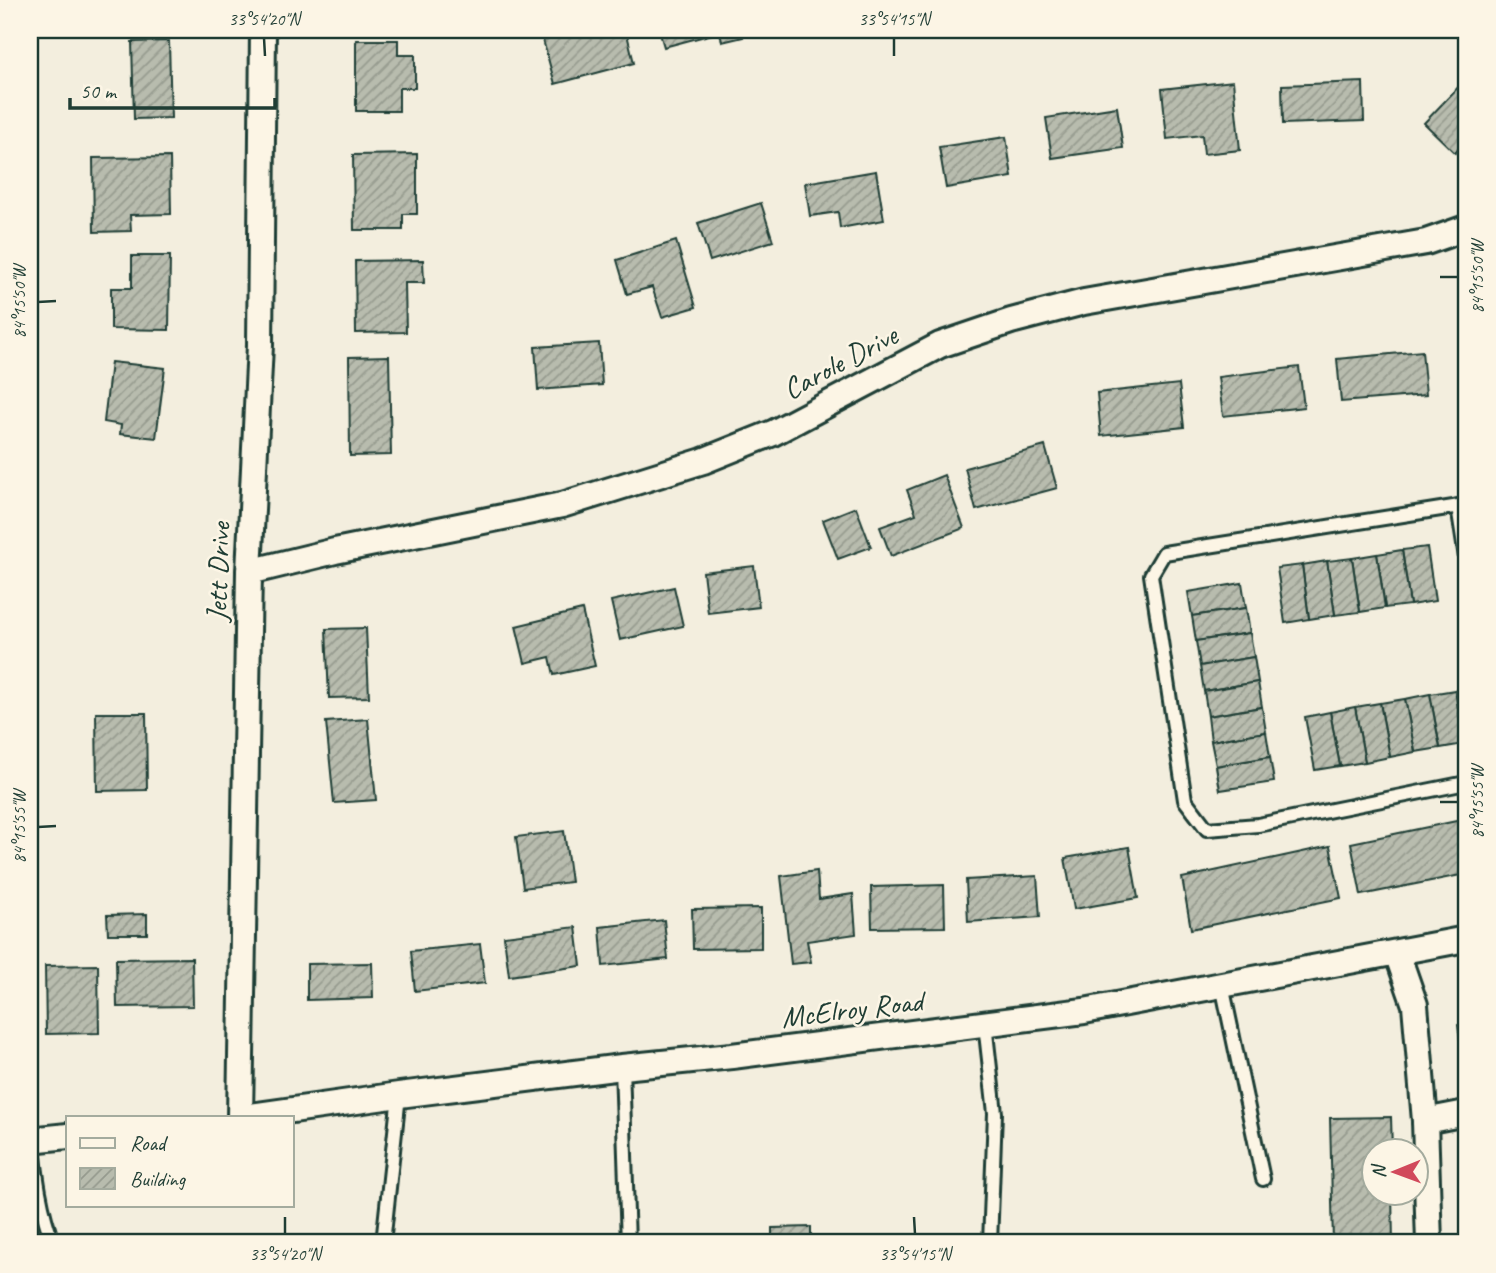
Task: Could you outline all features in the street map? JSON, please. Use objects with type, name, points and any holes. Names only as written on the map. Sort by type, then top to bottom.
[{"type":"street","name":"Jett Drive","points":[[242,1116],[248,572],[260,345],[263,30]]},
{"type":"street","name":"Carole Drive","points":[[248,572],[335,551],[562,505],[703,461],[773,433],[940,345],[1011,321],[1084,302],[1426,242],[1466,228]]},
{"type":"street","name":"McElroy Road","points":[[249,1116],[399,1095],[1084,1011],[1466,939]]},
{"type":"street","points":[[1397,953],[1415,1005],[1425,1121],[1429,1243]]},
{"type":"street","points":[[1425,1121],[1466,1113]]},
{"type":"street","points":[[31,1140],[66,1136]]},
{"type":"lane","points":[[1466,558],[1462,505],[1164,553],[1152,575],[1185,800],[1207,829],[1258,825],[1466,783]]},
{"type":"lane","points":[[1222,985],[1263,1179]]},
{"type":"lane","points":[[985,1024],[995,1113],[989,1243]]},
{"type":"lane","points":[[622,1067],[628,1243]]},
{"type":"lane","points":[[383,1243],[399,1095]]},
{"type":"lane","points":[[31,1140],[45,1222],[53,1243]]},
{"type":"building","points":[[585,30],[626,30],[634,63],[555,84],[543,40]]},
{"type":"building","points":[[659,30],[741,30],[743,37],[722,42],[720,32],[664,47]]},
{"type":"building","points":[[356,40],[398,40],[398,55],[415,55],[415,88],[399,88],[399,111],[356,111]]},
{"type":"building","points":[[169,41],[171,118],[134,119],[132,42]]},
{"type":"building","points":[[1466,79],[1466,141],[1455,153],[1424,123]]},
{"type":"building","points":[[1233,81],[1240,150],[1204,154],[1202,135],[1167,139],[1162,89]]},
{"type":"building","points":[[1363,82],[1364,121],[1283,124],[1282,85]]},
{"type":"building","points":[[1117,107],[1123,148],[1052,158],[1046,118]]},
{"type":"building","points":[[1006,137],[1012,177],[946,188],[939,147]]},
{"type":"building","points":[[417,154],[417,214],[403,214],[403,230],[354,230],[353,155]]},
{"type":"building","points":[[170,157],[171,214],[130,215],[131,231],[94,232],[93,158]]},
{"type":"building","points":[[876,171],[884,220],[840,228],[838,212],[810,216],[805,183]]},
{"type":"building","points":[[761,203],[773,241],[710,261],[698,223]]},
{"type":"building","points":[[676,241],[696,307],[662,317],[652,287],[627,294],[617,260]]},
{"type":"building","points":[[132,256],[170,256],[169,330],[111,329],[111,288],[132,288]]},
{"type":"building","points":[[423,260],[424,283],[405,283],[406,332],[356,333],[355,261]]},
{"type":"building","points":[[599,343],[602,385],[538,390],[535,347]]},
{"type":"building","points":[[1422,351],[1426,395],[1341,402],[1337,359]]},
{"type":"building","points":[[389,356],[391,455],[350,456],[349,357]]},
{"type":"building","points":[[111,362],[165,368],[156,438],[120,434],[121,425],[104,422]]},
{"type":"building","points":[[1299,367],[1304,407],[1223,416],[1218,377]]},
{"type":"building","points":[[1179,384],[1184,427],[1101,436],[1097,393]]},
{"type":"building","points":[[1045,446],[1057,488],[976,510],[965,468]]},
{"type":"building","points":[[944,475],[964,528],[891,556],[880,527],[916,514],[907,490]]},
{"type":"building","points":[[856,507],[871,547],[838,559],[823,520]]},
{"type":"building","points":[[1427,547],[1435,601],[1410,605],[1402,550]]},
{"type":"building","points":[[1402,550],[1410,605],[1385,608],[1377,554]]},
{"type":"building","points":[[1377,554],[1385,608],[1360,612],[1352,558]]},
{"type":"building","points":[[1352,558],[1360,612],[1335,615],[1327,561]]},
{"type":"building","points":[[1327,561],[1335,615],[1309,619],[1302,565]]},
{"type":"building","points":[[1302,565],[1309,619],[1285,623],[1277,568]]},
{"type":"building","points":[[754,566],[759,607],[708,613],[703,572]]},
{"type":"building","points":[[1242,583],[1246,608],[1192,616],[1188,592]]},
{"type":"building","points":[[674,587],[683,626],[620,640],[611,601]]},
{"type":"building","points":[[1246,608],[1250,633],[1196,641],[1192,616]]},
{"type":"building","points":[[582,610],[595,666],[554,675],[550,657],[525,663],[516,626]]},
{"type":"building","points":[[366,628],[369,697],[329,698],[326,629]]},
{"type":"building","points":[[1250,633],[1254,657],[1200,666],[1196,641]]},
{"type":"building","points":[[1254,657],[1258,682],[1204,691],[1200,666]]},
{"type":"building","points":[[1258,682],[1262,707],[1208,716],[1204,691]]},
{"type":"building","points":[[1455,690],[1464,744],[1440,748],[1430,694]]},
{"type":"building","points":[[1430,694],[1440,748],[1415,752],[1405,699]]},
{"type":"building","points":[[1405,699],[1415,752],[1390,757],[1380,703]]},
{"type":"building","points":[[1380,703],[1390,757],[1365,762],[1355,707]]},
{"type":"building","points":[[1262,707],[1266,732],[1211,741],[1208,716]]},
{"type":"building","points":[[1355,707],[1365,762],[1340,766],[1330,712]]},
{"type":"building","points":[[1330,712],[1340,766],[1315,770],[1305,717]]},
{"type":"building","points":[[96,713],[146,713],[147,790],[97,791]]},
{"type":"building","points":[[368,719],[376,800],[334,803],[326,722]]},
{"type":"building","points":[[1266,732],[1270,757],[1216,766],[1211,741]]},
{"type":"building","points":[[1270,757],[1274,782],[1220,790],[1216,766]]},
{"type":"building","points":[[1466,819],[1466,874],[1361,895],[1351,843]]},
{"type":"building","points":[[564,831],[571,882],[523,888],[516,837]]},
{"type":"building","points":[[1330,846],[1341,898],[1191,929],[1182,878]]},
{"type":"building","points":[[1129,847],[1138,898],[1074,909],[1065,858]]},
{"type":"building","points":[[817,871],[819,899],[853,894],[856,934],[807,941],[811,962],[791,964],[781,876]]},
{"type":"building","points":[[1037,876],[1040,917],[968,922],[966,880]]},
{"type":"building","points":[[944,885],[945,927],[872,928],[871,887]]},
{"type":"building","points":[[761,908],[761,948],[693,949],[692,909]]},
{"type":"building","points":[[147,914],[147,934],[108,934],[107,915]]},
{"type":"building","points":[[664,920],[668,959],[603,966],[600,927]]},
{"type":"building","points":[[576,927],[581,966],[509,976],[504,936]]},
{"type":"building","points":[[480,944],[485,983],[415,991],[411,951]]},
{"type":"building","points":[[192,958],[193,1006],[117,1007],[116,959]]},
{"type":"building","points":[[372,963],[373,998],[307,1000],[307,964]]},
{"type":"building","points":[[98,965],[99,1033],[46,1034],[45,966]]},
{"type":"building","points":[[1466,1024],[1466,1085],[1458,1025]]},
{"type":"building","points":[[1391,1117],[1392,1136],[1360,1136],[1360,1206],[1392,1206],[1393,1243],[1333,1243],[1330,1118]]},
{"type":"building","points":[[811,1227],[811,1243],[772,1243],[772,1228]]}]
